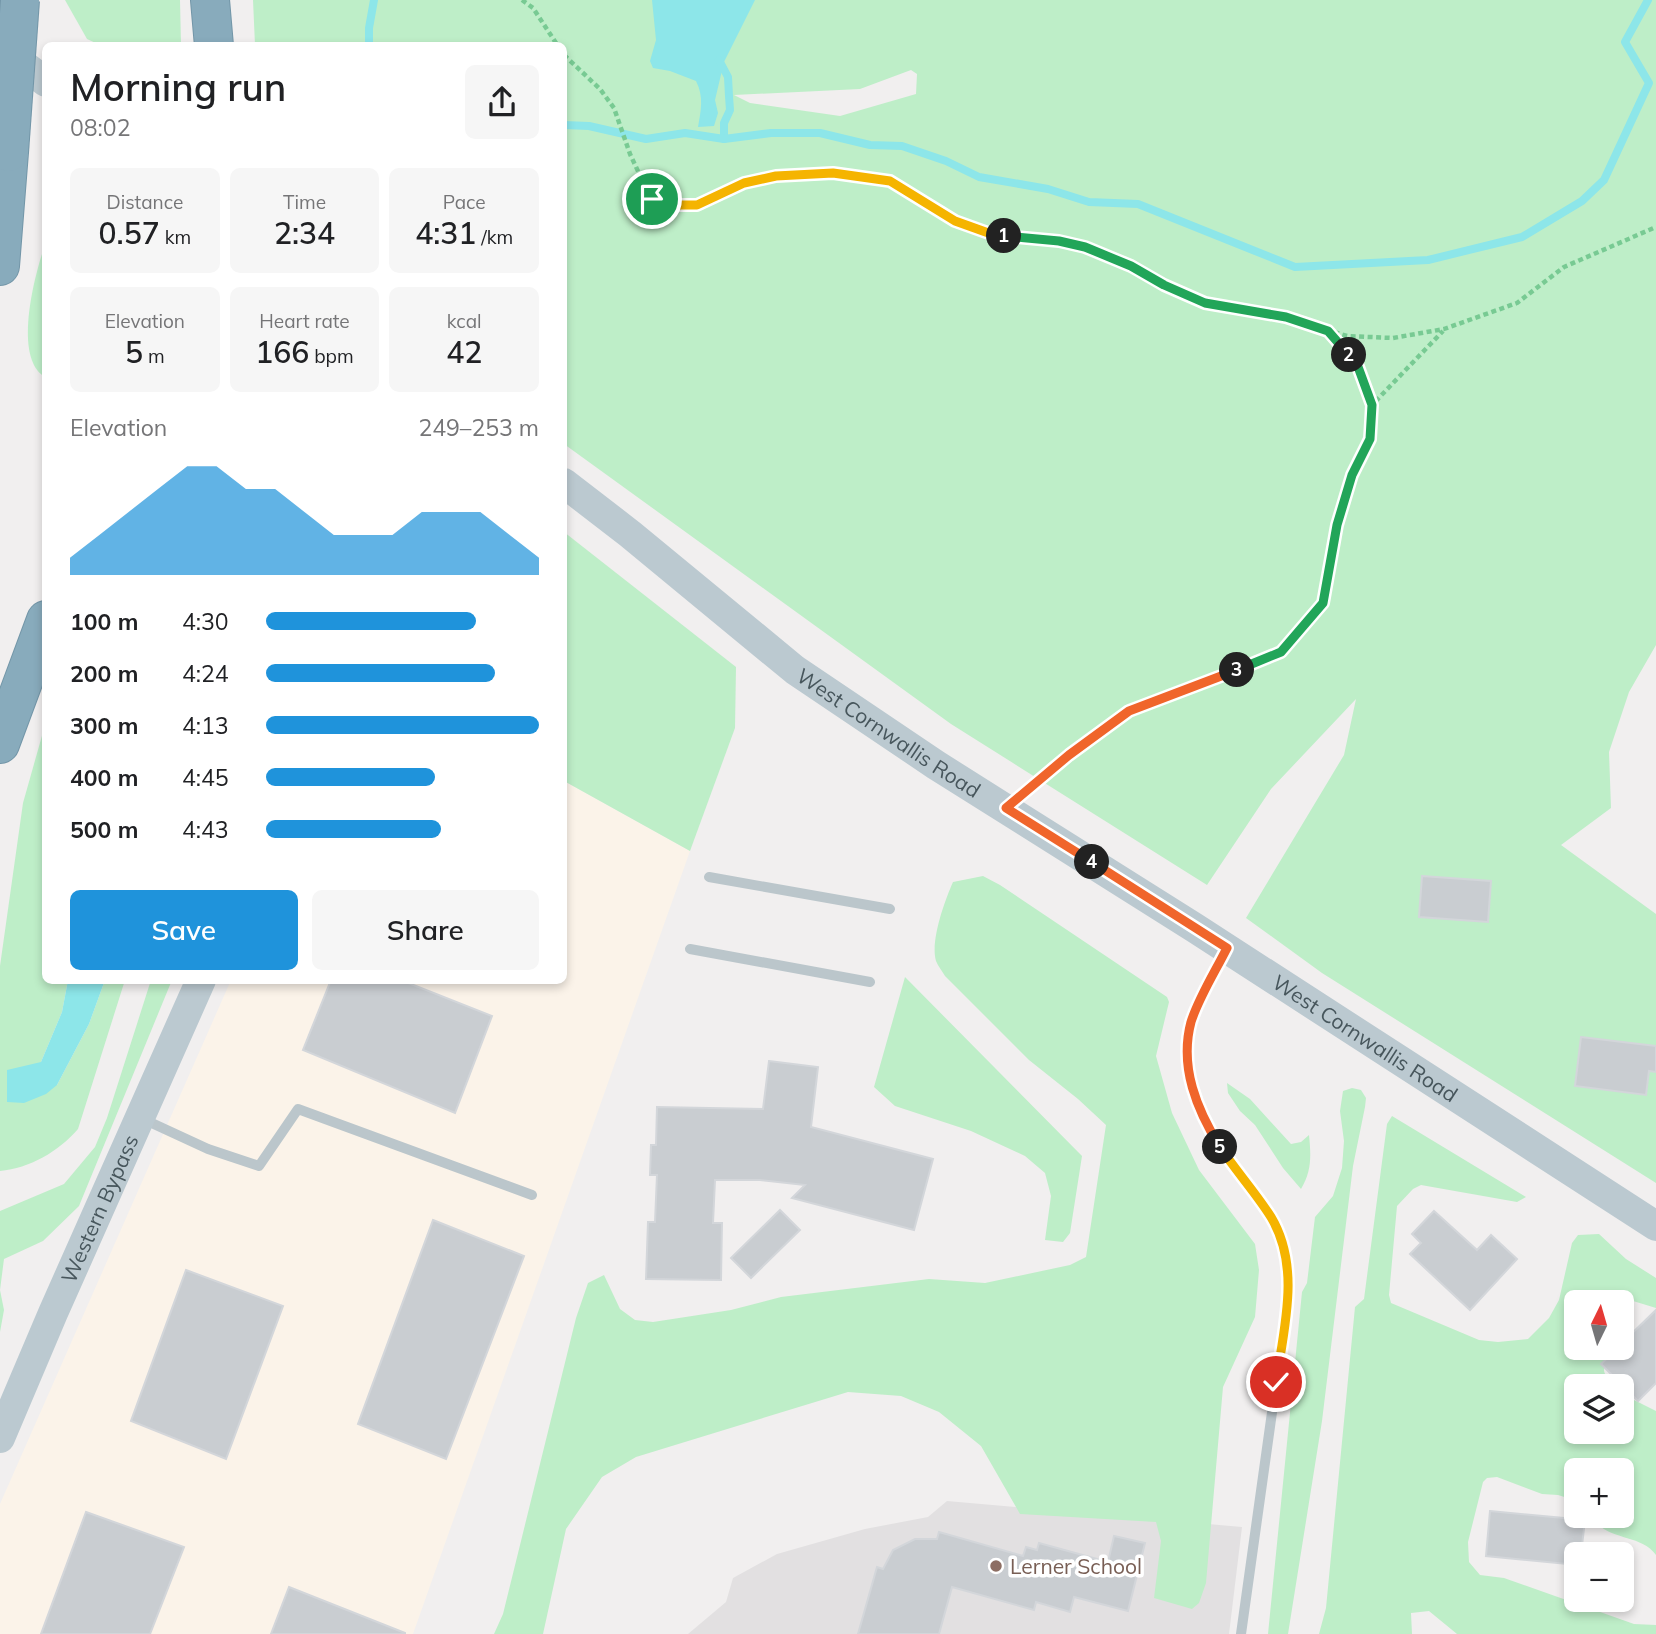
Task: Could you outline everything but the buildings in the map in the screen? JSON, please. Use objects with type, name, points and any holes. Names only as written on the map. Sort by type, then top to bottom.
[{"type":"highway","points":[[0,266],[20,0]]},
{"type":"highway","points":[[210,0],[214,42]]},
{"type":"highway","points":[[0,744],[42,631]]},
{"type":"street","points":[[0,47],[42,79]]},
{"type":"street","name":"West Cornwallis Road","points":[[567,485],[794,670],[936,765],[1227,948],[1656,1226]]},
{"type":"street","name":"Western Bypass","points":[[0,1438],[53,1312],[199,984]]},
{"type":"lane","points":[[709,877],[890,909]]},
{"type":"lane","points":[[1227,948],[1191,1023],[1188,1045],[1193,1094],[1202,1117],[1221,1149],[1271,1219],[1283,1245],[1288,1266],[1288,1298],[1241,1634]]},
{"type":"lane","points":[[690,949],[870,982]]},
{"type":"lane","points":[[140,1118],[208,1149],[260,1166],[298,1108],[532,1195]]},
{"type":"path","points":[[522,0],[533,8],[555,42]]},
{"type":"path","points":[[567,58],[600,89],[618,116],[630,154],[652,199],[673,205],[697,205],[744,183],[776,176],[833,173],[890,181],[955,221],[994,235],[1059,241],[1085,247],[1131,266],[1164,285],[1205,303],[1286,317],[1347,336],[1393,338],[1444,329],[1517,303],[1564,267],[1656,227]]},
{"type":"path","points":[[1372,405],[1444,329]]},
{"type":"path","points":[[1006,808],[1069,755],[1129,711],[1281,652],[1323,603],[1337,525],[1352,475],[1370,439],[1372,405],[1357,364],[1328,331]]},
{"type":"shaded area","points":[[567,783],[690,851],[413,1634],[0,1634],[0,1504],[229,984],[567,984]]},
{"type":"shaded area","name":"Lerner School","points":[[947,1501],[1242,1527],[1229,1634],[688,1634],[726,1602],[733,1578],[777,1554],[865,1529],[928,1517]]},
{"type":"green space","points":[[65,0],[180,0],[181,42],[94,42],[87,39]]},
{"type":"green space","points":[[253,0],[1656,0],[1656,645],[1629,692],[1609,752],[1611,808],[1561,845],[1656,914],[1656,1183],[1322,973],[1246,918],[1344,755],[1356,699],[1271,789],[1207,885],[951,724],[567,446],[567,42],[255,42]],"holes":[[[911,70],[917,74],[916,94],[840,116],[750,103],[734,95],[860,89]]]},
{"type":"green space","points":[[42,255],[42,374],[35,367],[28,334],[36,275]]},
{"type":"green space","points":[[567,534],[736,667],[735,728],[690,851],[567,783]]},
{"type":"green space","points":[[42,736],[42,984],[67,984],[62,1012],[41,1062],[57,1085],[89,1024],[104,984],[124,984],[78,1129],[62,1145],[43,1157],[0,1171],[0,966],[23,803]]},
{"type":"green space","points":[[983,876],[1167,997],[1169,1002],[1156,1056],[1172,1113],[1199,1170],[1255,1244],[1259,1270],[1255,1317],[1223,1387],[1206,1583],[1199,1603],[1192,1609],[1154,1598],[1161,1541],[1156,1522],[1020,1514],[981,1446],[939,1412],[901,1396],[848,1392],[636,1457],[602,1477],[566,1529],[543,1634],[494,1634],[503,1614],[576,1318],[588,1283],[604,1275],[620,1309],[635,1320],[653,1322],[731,1310],[781,1297],[929,1279],[985,1283],[1070,1265],[1086,1257],[1106,1125],[1029,1060],[945,976],[936,961],[937,932],[953,882]]},
{"type":"green space","points":[[905,977],[1082,1156],[1070,1233],[1063,1242],[1045,1240],[1051,1196],[1045,1173],[1025,1156],[971,1131],[895,1106],[874,1087]]},
{"type":"green space","points":[[150,984],[170,984],[79,1206],[43,1241],[4,1259],[0,1290],[0,1211],[64,1184],[95,1147],[107,1118]]},
{"type":"green space","points":[[1227,1083],[1250,1099],[1291,1144],[1301,1142],[1309,1135],[1310,1163],[1301,1189],[1283,1168],[1255,1125],[1240,1111],[1228,1093]]},
{"type":"green space","points":[[1352,1088],[1361,1090],[1366,1098],[1353,1166],[1322,1421],[1288,1634],[1268,1634],[1302,1292],[1307,1283],[1315,1217],[1333,1196],[1342,1168],[1344,1141],[1340,1111],[1343,1091]]},
{"type":"green space","points":[[1392,1116],[1526,1197],[1517,1202],[1421,1185],[1413,1189],[1397,1206],[1389,1295],[1391,1303],[1479,1340],[1498,1342],[1528,1339],[1549,1318],[1559,1300],[1572,1243],[1578,1235],[1599,1234],[1626,1259],[1656,1278],[1656,1308],[1634,1301],[1634,1290],[1564,1290],[1564,1360],[1604,1360],[1605,1374],[1564,1374],[1564,1444],[1634,1444],[1634,1400],[1656,1411],[1656,1555],[1643,1544],[1602,1528],[1634,1528],[1634,1458],[1564,1458],[1564,1497],[1542,1494],[1497,1477],[1487,1478],[1483,1482],[1468,1542],[1469,1562],[1480,1575],[1504,1578],[1564,1599],[1564,1612],[1600,1612],[1634,1624],[1656,1625],[1656,1634],[1457,1634],[1429,1611],[1411,1613],[1412,1634],[1319,1634],[1326,1608],[1355,1307],[1364,1299],[1387,1124]]},
{"type":"green space","points":[[0,1290],[4,1310],[0,1332]]},
{"type":"water","points":[[652,0],[755,0],[724,62],[715,100],[718,113],[714,126],[698,127],[701,98],[696,81],[653,68],[650,61],[656,40]]},
{"type":"water","points":[[67,984],[104,984],[89,1024],[57,1085],[46,1094],[24,1103],[7,1102],[7,1070],[41,1062],[62,1012]]},
{"type":"waterway","points":[[369,42],[374,0]]},
{"type":"waterway","points":[[567,125],[589,126],[646,139],[685,133],[724,139],[771,133],[820,133],[870,145],[902,146],[946,161],[979,177],[1048,189],[1089,202],[1138,204],[1295,267],[1428,260],[1522,237],[1582,201],[1604,180],[1649,83],[1625,42],[1648,0]]},
{"type":"waterway","points":[[719,60],[728,77],[730,110],[724,123],[724,139]]},
{"type":"place","name":"Lerner School","points":[[996,1566]]},
{"type":"route","points":[[652,199],[673,205],[697,205],[744,183],[776,176],[833,173],[890,181],[955,221],[994,235],[1059,241],[1085,247],[1131,266],[1164,285],[1205,303],[1286,317],[1328,331],[1357,364],[1372,405],[1370,439],[1352,475],[1337,525],[1323,603],[1281,652],[1129,711],[1069,755],[1006,808],[1227,948],[1191,1023],[1189,1070],[1193,1094],[1202,1117],[1221,1149],[1271,1219],[1283,1245],[1288,1266],[1288,1298],[1276,1382]]}]
